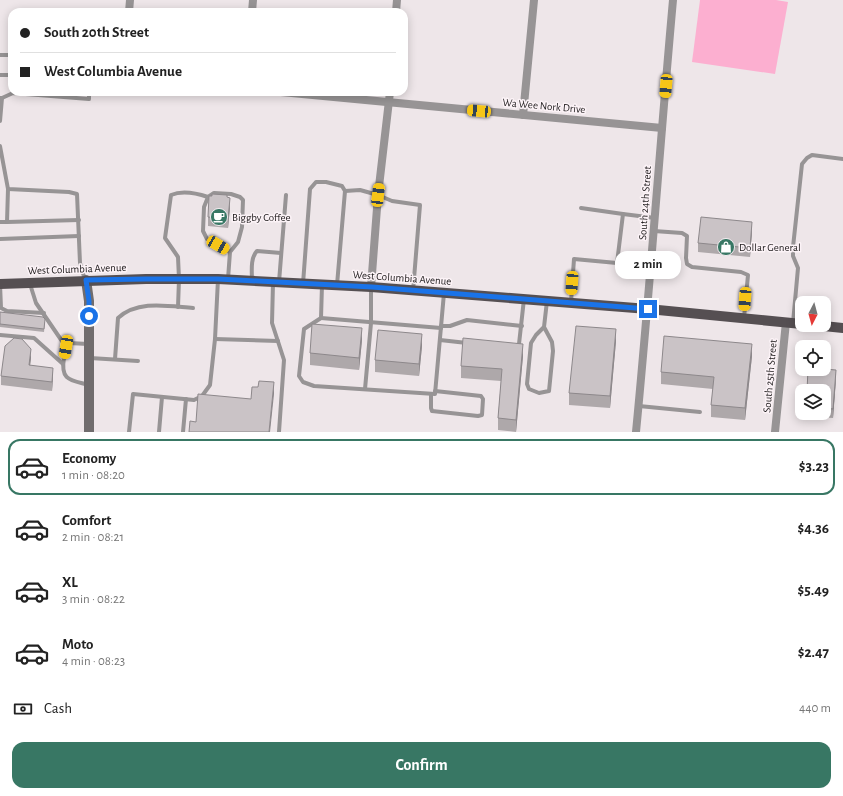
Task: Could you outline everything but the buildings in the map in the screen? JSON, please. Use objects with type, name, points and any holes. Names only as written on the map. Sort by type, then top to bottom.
[{"type":"main road","name":"West Columbia Avenue","points":[[0,284],[86,280],[223,279],[413,290],[648,309],[794,323]]},
{"type":"main road","points":[[86,280],[89,301],[89,432]]},
{"type":"main road","points":[[831,327],[843,328]]},
{"type":"street","points":[[523,115],[534,0]]},
{"type":"street","name":"South 24th Street","points":[[636,432],[648,309],[673,0]]},
{"type":"street","name":"Wa Wee Nork Drive","points":[[321,96],[662,128]]},
{"type":"street","points":[[372,287],[378,195],[390,96]]},
{"type":"street","name":"South 25th Street","points":[[775,432],[794,323]]},
{"type":"lane","points":[[60,96],[89,99],[89,96]]},
{"type":"lane","points":[[0,121],[1,98]]},
{"type":"lane","points":[[0,146],[8,189],[7,222]]},
{"type":"lane","points":[[794,323],[798,268],[793,247],[802,164],[812,155],[843,159]]},
{"type":"lane","points":[[303,284],[310,189],[316,182],[326,182],[342,186],[345,191],[337,286]]},
{"type":"lane","points":[[8,189],[69,192],[77,194],[80,263],[86,280]]},
{"type":"lane","points":[[345,191],[360,190],[392,201],[420,205],[413,290]]},
{"type":"lane","points":[[178,307],[178,257],[165,238],[171,195],[177,192],[193,193],[208,197]]},
{"type":"lane","points":[[129,432],[133,394],[194,400],[202,396],[210,385],[223,279],[230,252],[238,242],[242,227],[243,200],[240,197],[231,194],[214,193],[208,197],[204,207],[203,231],[207,239],[230,252]]},
{"type":"lane","points":[[279,432],[284,360],[272,323],[276,282],[281,253],[286,195]]},
{"type":"lane","points":[[581,208],[655,218]]},
{"type":"lane","points":[[571,303],[574,259],[617,263],[623,214]]},
{"type":"lane","points":[[0,222],[79,220]]},
{"type":"lane","points":[[654,231],[682,233],[687,236],[687,264],[692,266],[741,272],[748,275],[744,318]]},
{"type":"lane","points":[[0,239],[78,236]]},
{"type":"lane","points":[[252,281],[253,258],[255,253],[281,253]]},
{"type":"lane","points":[[29,282],[36,303],[66,347]]},
{"type":"lane","points":[[0,284],[1,309],[7,311],[44,313]]},
{"type":"lane","points":[[322,285],[322,318]]},
{"type":"lane","points":[[365,389],[371,322],[372,287]]},
{"type":"lane","points":[[436,391],[444,293]]},
{"type":"lane","points":[[513,347],[519,344],[524,299]]},
{"type":"lane","points":[[544,327],[531,343],[527,384],[529,389],[539,393],[549,391],[554,351],[552,342],[544,327],[547,301]]},
{"type":"lane","points":[[115,359],[118,318],[123,313],[147,305],[193,308]]},
{"type":"lane","points":[[431,394],[432,411],[478,416],[482,415],[483,400],[481,396],[436,391],[435,394],[431,394],[314,386],[303,382],[299,376],[304,329],[322,318],[441,327],[450,326],[467,320],[522,326]]},
{"type":"lane","points":[[0,335],[34,338],[63,364]]},
{"type":"lane","points":[[215,339],[278,342]]},
{"type":"lane","points":[[440,340],[469,343]]},
{"type":"lane","points":[[89,344],[69,343],[66,347],[63,364],[64,374],[68,378],[72,381],[90,385]]},
{"type":"lane","points":[[89,358],[138,361]]},
{"type":"lane","points":[[159,432],[162,397]]},
{"type":"lane","points":[[183,432],[186,399]]},
{"type":"lane","points":[[639,406],[700,412]]},
{"type":"shaded area","points":[[700,0],[776,0],[788,2],[775,74],[692,62]]},
{"type":"place","name":"Biggby Coffee","points":[[219,217]]},
{"type":"place","name":"Dollar General","points":[[726,247]]},
{"type":"route","points":[[89,316],[89,301],[86,280],[146,279],[216,279],[372,287],[648,309]]}]
